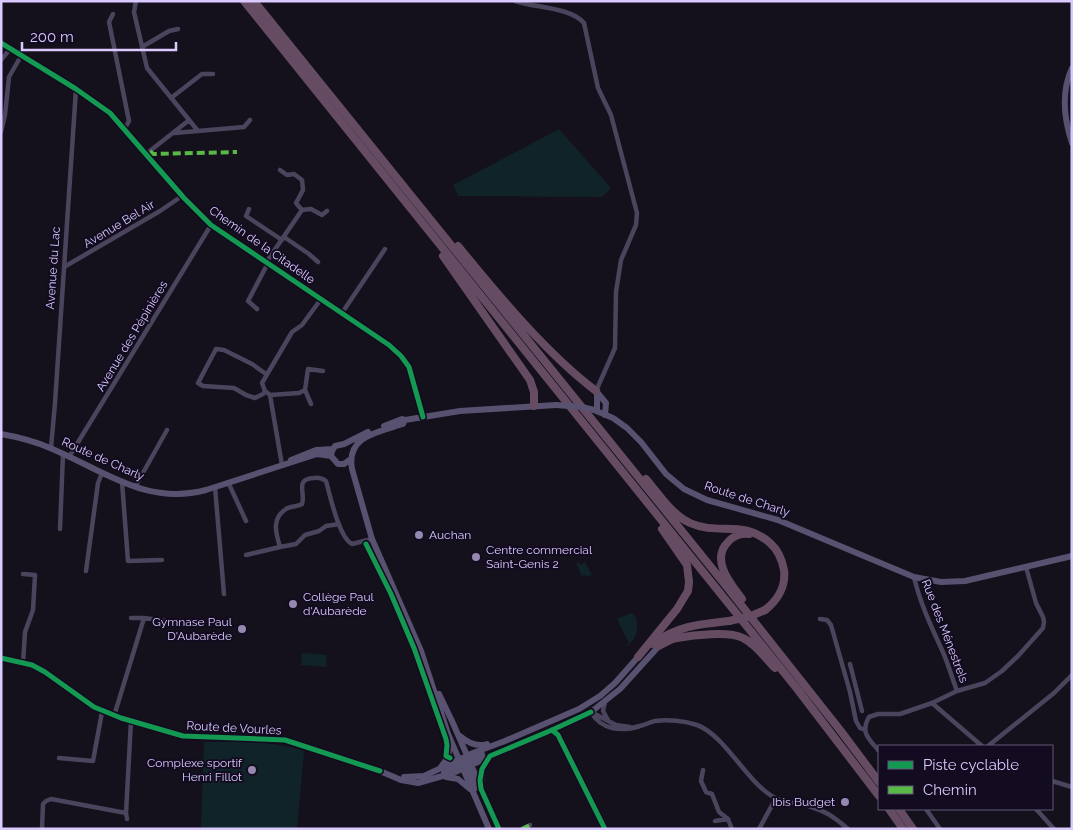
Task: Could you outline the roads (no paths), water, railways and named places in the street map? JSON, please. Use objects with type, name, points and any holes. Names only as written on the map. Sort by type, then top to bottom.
[{"type":"highway","points":[[244,1],[798,690],[878,795]]},
{"type":"highway","points":[[254,1],[760,628],[878,781]]},
{"type":"highway","points":[[439,230],[447,232],[541,340],[573,372],[596,390]]},
{"type":"highway","points":[[441,246],[442,254],[530,380],[534,392],[534,406]]},
{"type":"highway","points":[[629,466],[636,469],[673,510],[688,522],[705,528],[756,532],[778,551],[784,568],[780,592],[765,610],[751,616],[729,621],[679,628],[638,657]]},
{"type":"highway","points":[[638,657],[683,601],[689,582],[689,574],[684,558],[646,508],[645,500]]},
{"type":"highway","points":[[759,535],[741,534],[730,540],[724,548],[721,559],[725,573],[760,622],[760,628]]},
{"type":"highway","points":[[660,642],[684,637],[738,636],[755,646],[790,686],[798,690]]},
{"type":"highway","points":[[889,810],[903,829]]},
{"type":"highway","points":[[900,810],[913,829]]},
{"type":"street","points":[[136,1],[134,12],[146,68],[198,131]]},
{"type":"street","points":[[515,1],[569,13],[581,19],[586,27],[598,88],[611,115],[637,218],[634,231],[621,260],[616,292],[615,348],[596,390],[595,411]]},
{"type":"street","points":[[113,14],[109,22],[129,121],[124,130]]},
{"type":"street","points":[[142,47],[169,31],[178,29]]},
{"type":"street","name":"Chemin de la Citadelle","points":[[1,43],[76,88],[110,113],[182,196],[211,225],[389,345],[409,367],[423,416]]},
{"type":"street","points":[[1,60],[10,49]]},
{"type":"street","points":[[1,132],[5,115],[9,77],[21,56]]},
{"type":"street","points":[[1072,68],[1066,82],[1065,105],[1068,133],[1072,143]]},
{"type":"street","points":[[171,98],[202,74],[213,74]]},
{"type":"street","name":"Avenue du Lac","points":[[50,448],[76,88]]},
{"type":"street","points":[[146,154],[188,120]]},
{"type":"street","points":[[172,133],[244,127],[250,120]]},
{"type":"street","points":[[280,170],[286,175],[294,174],[302,180],[303,190],[296,203],[302,210]]},
{"type":"street","name":"Avenue Bel Air","points":[[64,267],[160,211],[182,196]]},
{"type":"street","points":[[249,209],[246,216],[318,262]]},
{"type":"street","points":[[257,309],[248,301],[268,262],[302,210],[311,209],[322,215],[327,211]]},
{"type":"street","name":"Avenue des Pépinières","points":[[66,456],[211,225]]},
{"type":"street","points":[[342,313],[385,249]]},
{"type":"street","points":[[282,465],[270,395],[265,391],[262,383],[292,332],[302,325],[321,299]]},
{"type":"street","points":[[265,391],[255,398],[234,388],[203,386],[198,383],[216,349],[224,350],[252,364],[266,374]]},
{"type":"street","points":[[311,404],[305,390],[308,369],[323,371]]},
{"type":"street","points":[[270,395],[299,393],[305,390]]},
{"type":"street","points":[[596,390],[606,403],[606,415]]},
{"type":"street","name":"Route de Charly","points":[[344,444],[359,435],[402,419],[460,411],[534,406],[582,407],[606,415],[627,428],[641,442],[666,474],[684,489],[707,500],[778,520],[914,577],[941,582],[965,582],[1072,556]]},
{"type":"street","name":"Route de Charly","points":[[352,456],[355,444],[361,439],[403,424],[405,420]]},
{"type":"street","points":[[135,487],[167,430]]},
{"type":"street","name":"Route de Charly","points":[[1,434],[50,448],[135,487],[174,495],[190,494],[215,487],[317,454],[331,456]]},
{"type":"street","points":[[371,539],[352,472],[350,447],[338,444],[333,448],[331,456],[335,462],[342,465],[349,476],[371,539],[421,651],[448,734],[450,742],[449,753],[445,762],[438,770]]},
{"type":"street","name":"Route de Charly","points":[[282,465],[316,450],[333,448]]},
{"type":"street","points":[[60,529],[66,456]]},
{"type":"street","points":[[342,465],[347,463],[352,456]]},
{"type":"street","points":[[86,571],[98,483],[102,473]]},
{"type":"street","points":[[280,547],[275,522],[286,509],[302,504],[304,499],[301,486],[303,482],[311,478],[322,478],[326,481],[339,524],[350,543],[371,539]]},
{"type":"street","points":[[122,482],[128,561],[162,560]]},
{"type":"street","points":[[228,482],[246,521]]},
{"type":"street","points":[[215,487],[224,594]]},
{"type":"street","points":[[246,554],[296,544],[305,534],[319,531],[326,526],[339,524]]},
{"type":"street","points":[[878,750],[867,736],[865,730],[865,724],[869,717],[878,714],[900,714],[985,682],[1002,671],[1043,628],[1043,617],[1036,603],[1026,567]]},
{"type":"street","points":[[23,574],[35,575],[33,610],[25,632],[23,663]]},
{"type":"street","name":"Rue des Ménestrels","points":[[914,577],[918,592],[957,692]]},
{"type":"street","points":[[131,618],[188,624]]},
{"type":"street","points":[[114,716],[144,618]]},
{"type":"street","points":[[820,619],[827,620],[831,625],[856,721],[860,728],[865,730]]},
{"type":"street","name":"Route de Vourles","points":[[465,762],[494,745],[579,709],[620,689],[660,642]]},
{"type":"street","name":"Route de Vourles","points":[[603,698],[638,657]]},
{"type":"street","name":"Route de Vourles","points":[[1,658],[32,665],[102,712],[183,736],[197,738],[273,738],[285,740],[401,780],[418,783],[440,778]]},
{"type":"street","points":[[850,664],[862,711],[869,717]]},
{"type":"street","points":[[989,745],[1072,675]]},
{"type":"street","points":[[430,678],[457,733],[474,794],[489,829]]},
{"type":"street","points":[[609,721],[604,711],[603,698],[593,702],[591,712],[594,719],[600,724],[616,730],[634,728],[657,721],[674,721],[698,725],[709,732],[760,787],[776,798],[830,814],[848,829]]},
{"type":"street","points":[[932,703],[981,745]]},
{"type":"street","points":[[579,709],[591,712],[616,725],[634,728]]},
{"type":"street","points":[[854,711],[862,711]]},
{"type":"street","points":[[59,758],[93,761],[102,712]]},
{"type":"street","name":"Route de Vourles","points":[[388,775],[416,777],[490,756],[591,712]]},
{"type":"street","points":[[553,720],[566,724]]},
{"type":"street","points":[[127,819],[132,721]]},
{"type":"street","points":[[457,733],[466,741],[480,745],[505,741]]},
{"type":"street","points":[[448,734],[456,743],[478,791],[487,803]]},
{"type":"street","points":[[482,789],[481,773],[490,756]]},
{"type":"street","points":[[440,778],[465,762]]},
{"type":"street","points":[[465,762],[482,789],[499,829]]},
{"type":"street","points":[[703,770],[701,781],[706,792],[712,794],[718,812],[728,819],[732,829]]},
{"type":"street","points":[[440,778],[458,779],[474,794]]},
{"type":"street","points":[[1053,781],[1072,786]]},
{"type":"street","points":[[758,829],[776,798]]},
{"type":"street","points":[[42,829],[43,804],[51,799],[126,813]]},
{"type":"street","points":[[927,810],[940,829]]},
{"type":"street","points":[[1037,810],[1054,829]]},
{"type":"street","points":[[715,821],[728,819]]},
{"type":"street","points":[[522,829],[530,825]]},
{"type":"place","name":"Auchan","points":[[419,535]]},
{"type":"place","name":"Centre commercial Saint-Genis 2","points":[[476,557]]},
{"type":"place","name":"Collège Paul d'Aubarède","points":[[293,604]]},
{"type":"place","name":"Gymnase Paul D'Aubarède","points":[[242,629]]},
{"type":"place","name":"Complexe sportif Henri Fillot","points":[[252,770]]},
{"type":"place","name":"Ibis Budget","points":[[845,802]]}]
